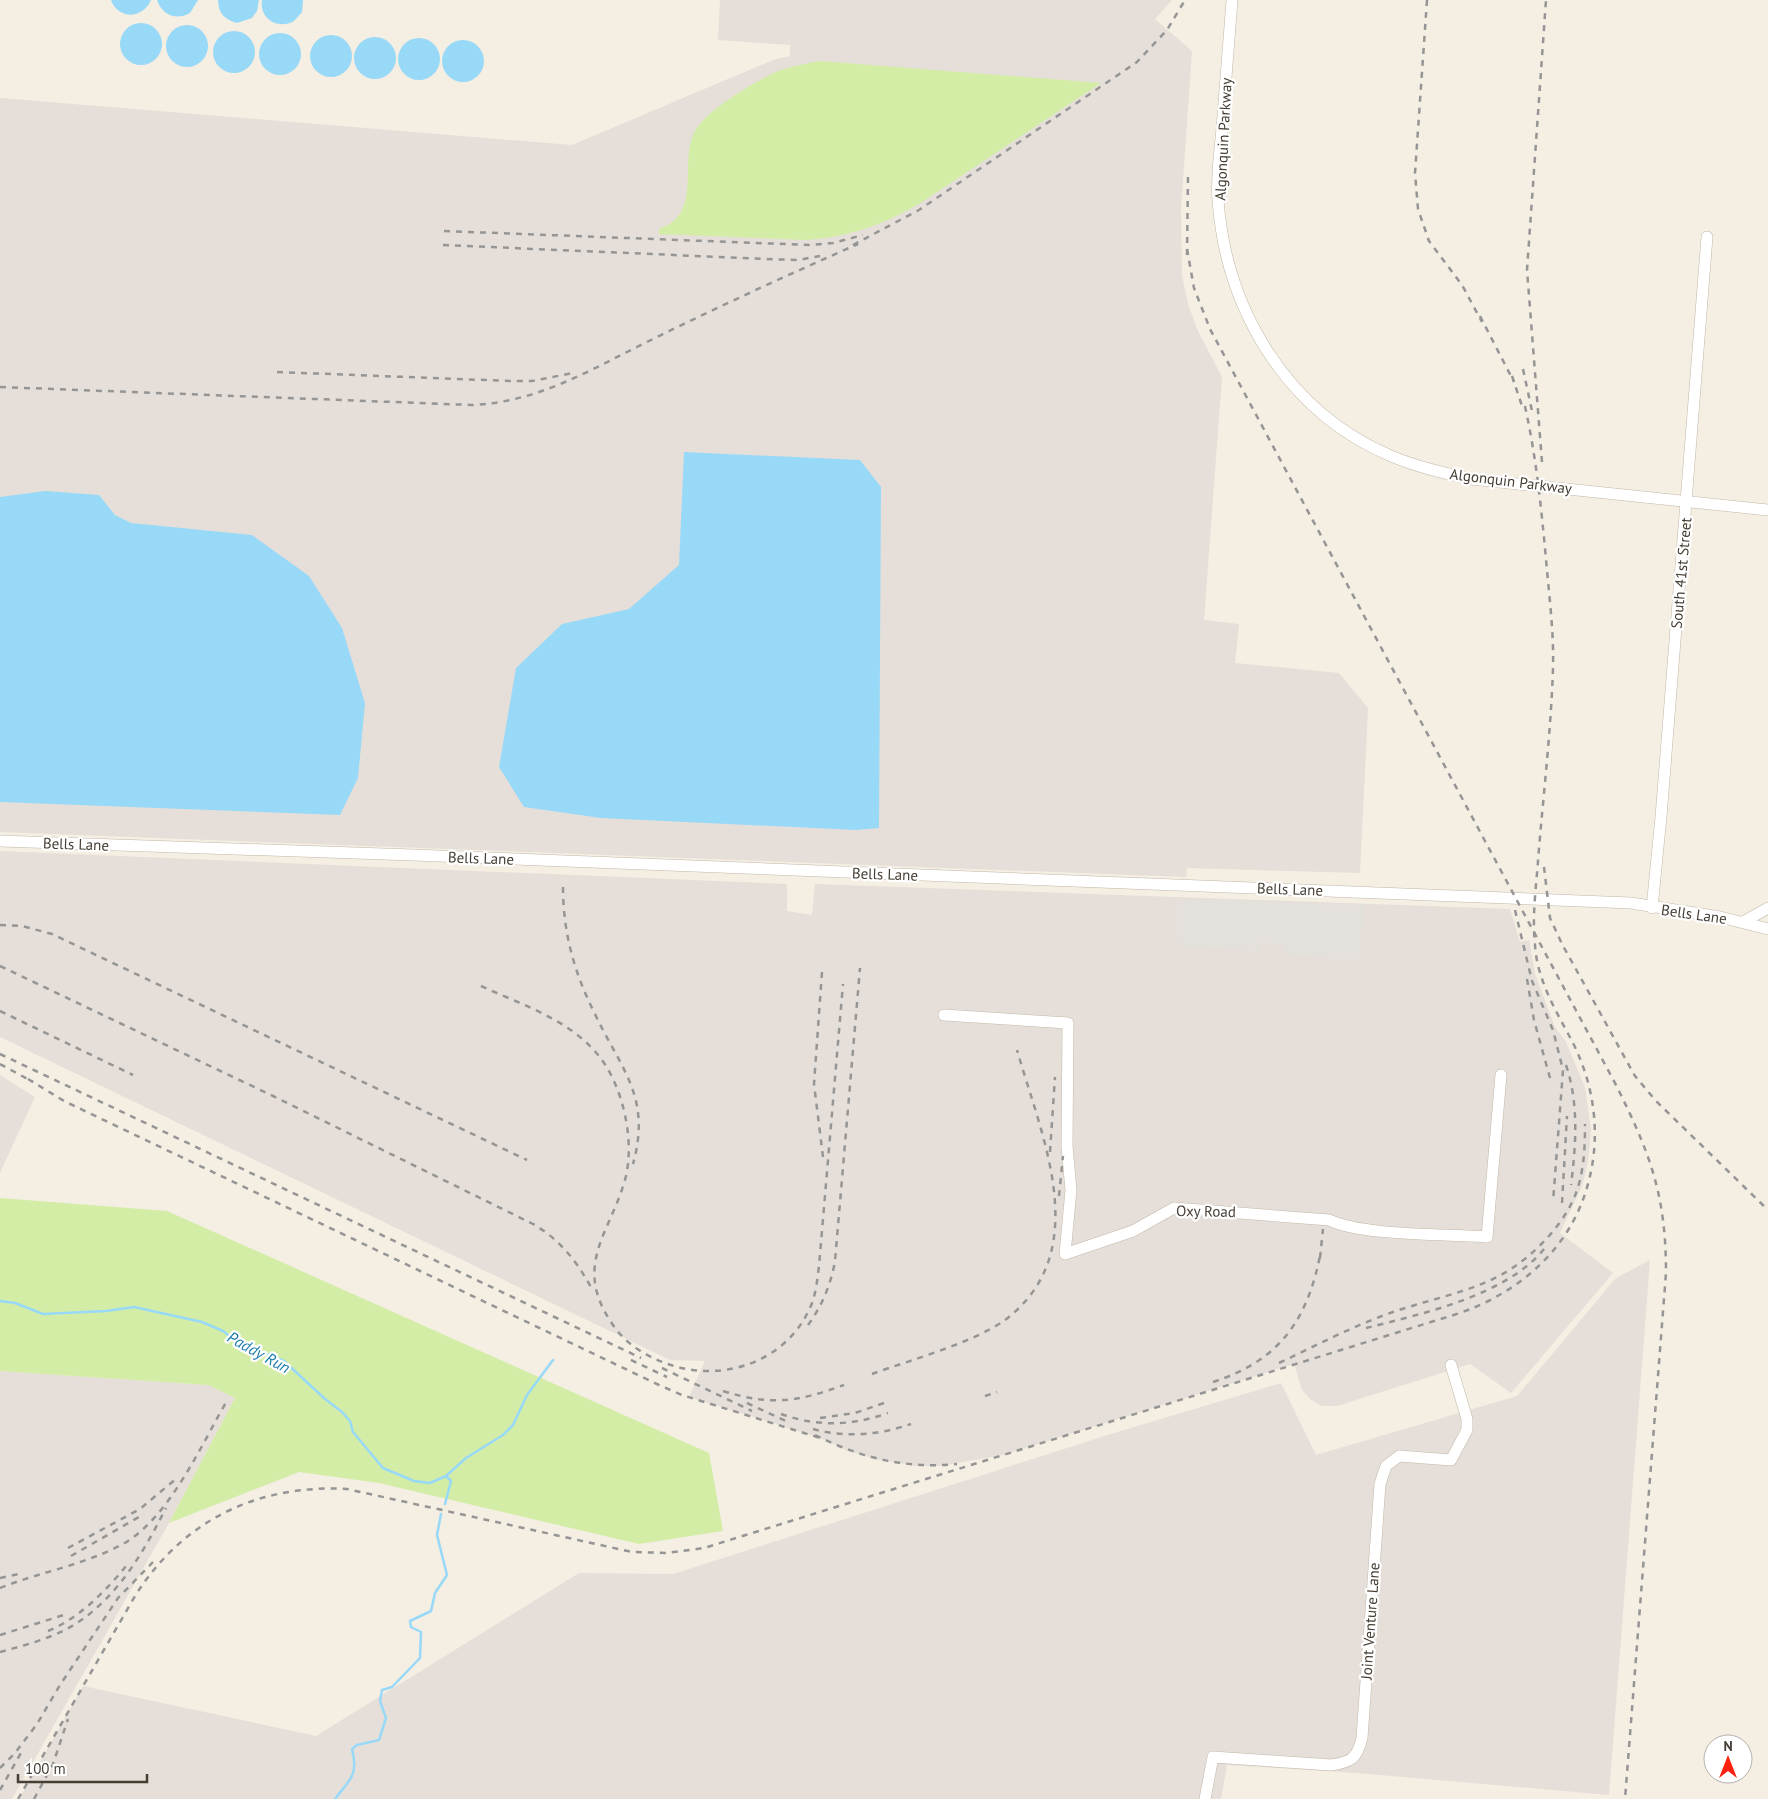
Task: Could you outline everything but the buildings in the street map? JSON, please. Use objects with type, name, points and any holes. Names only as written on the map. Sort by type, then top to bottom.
[{"type":"street","name":"Algonquin Parkway","points":[[1232,0],[1218,184],[1222,241],[1235,289],[1247,317],[1278,368],[1319,411],[1364,442],[1390,456],[1434,470],[1472,479],[1768,510]]},
{"type":"street","name":"South 41st Street","points":[[1652,908],[1708,237]]},
{"type":"street","name":"Bells Lane","points":[[0,841],[1631,903],[1743,922],[1768,929]]},
{"type":"street","points":[[1743,922],[1768,908]]},
{"type":"street","name":"Oxy Road","points":[[944,1015],[1068,1023],[1067,1146],[1071,1190],[1065,1254],[1133,1230],[1174,1208],[1329,1220],[1343,1226],[1390,1231],[1487,1236],[1502,1075]]},
{"type":"street","name":"Joint Venture Lane","points":[[1205,1799],[1213,1756],[1331,1764],[1347,1763],[1355,1756],[1362,1738],[1380,1484],[1386,1466],[1399,1456],[1450,1460],[1466,1430],[1466,1419],[1451,1365]]},
{"type":"shaded area","points":[[720,0],[1172,0],[1155,19],[1192,51],[1181,209],[1182,275],[1188,304],[1197,329],[1222,377],[1204,620],[1239,624],[1235,663],[1339,673],[1368,708],[1360,873],[1187,868],[1186,877],[0,832],[0,98],[572,145],[773,60],[790,56],[790,45],[718,40]]},
{"type":"shaded area","points":[[0,851],[787,884],[787,911],[812,915],[815,884],[1510,909],[1520,942],[1529,940],[1535,974],[1555,1027],[1566,1042],[1585,1087],[1591,1130],[1588,1162],[1582,1186],[1560,1233],[1613,1273],[1511,1393],[1470,1364],[1337,1406],[1322,1406],[1310,1399],[1302,1390],[1294,1364],[1003,1455],[940,1466],[915,1466],[875,1459],[848,1451],[820,1438],[689,1397],[705,1361],[670,1360],[0,1037]]},
{"type":"shaded area","points":[[1200,899],[1364,906],[1359,961],[1283,954],[1284,945],[1260,943],[1259,951],[1184,946],[1176,936],[1178,902]]},
{"type":"shaded area","points":[[0,1075],[35,1097],[0,1173]]},
{"type":"shaded area","points":[[1650,1260],[1609,1795],[1357,1773],[1227,1765],[1221,1799],[19,1799],[83,1686],[316,1736],[579,1573],[673,1574],[1114,1433],[1281,1383],[1316,1455],[1517,1396],[1616,1278]]},
{"type":"shaded area","points":[[0,1371],[208,1385],[235,1398],[169,1523],[12,1799],[0,1799]]},
{"type":"green space","points":[[820,61],[1101,83],[922,202],[895,217],[867,228],[838,236],[807,240],[659,234],[659,229],[673,222],[681,212],[686,200],[690,143],[695,131],[709,114],[731,97],[776,72]]},
{"type":"green space","points":[[0,1198],[167,1211],[709,1453],[723,1531],[639,1544],[379,1483],[299,1472],[169,1523],[235,1398],[208,1385],[0,1371]]},
{"type":"water","points":[[111,0],[151,0],[142,11],[131,15],[119,11],[114,7]]},
{"type":"water","points":[[157,0],[198,0],[190,13],[175,16],[166,13]]},
{"type":"water","points":[[218,0],[259,0],[257,11],[252,18],[237,23],[223,15],[219,9]]},
{"type":"water","points":[[262,0],[303,0],[302,12],[294,21],[282,24],[276,23],[263,13]]},
{"type":"water","points":[[141,23],[156,29],[162,44],[156,59],[141,65],[126,59],[120,44],[126,29]]},
{"type":"water","points":[[187,25],[202,31],[208,46],[202,61],[187,67],[172,61],[166,46],[172,31]]},
{"type":"water","points":[[234,31],[249,37],[255,52],[249,67],[234,73],[219,67],[213,52],[219,37]]},
{"type":"water","points":[[280,33],[295,39],[301,54],[295,69],[280,75],[265,69],[259,54],[265,39]]},
{"type":"water","points":[[331,35],[346,41],[352,56],[346,71],[331,77],[316,71],[310,56],[316,41]]},
{"type":"water","points":[[375,37],[390,43],[396,58],[390,73],[375,79],[360,73],[354,58],[360,43]]},
{"type":"water","points":[[419,38],[434,44],[440,59],[434,74],[419,80],[404,74],[398,59],[404,44]]},
{"type":"water","points":[[463,40],[478,46],[484,61],[478,76],[463,82],[448,76],[442,61],[448,46]]},
{"type":"water","points":[[684,452],[860,460],[881,487],[879,828],[856,830],[601,818],[524,807],[499,767],[516,668],[562,624],[629,609],[679,565]]},
{"type":"water","points":[[45,491],[99,495],[115,515],[131,523],[252,535],[309,576],[342,628],[365,703],[358,778],[340,815],[0,802],[0,497]]},
{"type":"waterway","name":"Paddy Run","points":[[0,1301],[15,1303],[43,1314],[106,1311],[134,1307],[202,1322],[223,1331],[236,1341],[284,1361],[342,1412],[350,1421],[353,1432],[383,1468],[414,1481],[430,1483],[446,1476],[451,1481],[445,1504]]},
{"type":"waterway","points":[[446,1476],[466,1458],[503,1435],[513,1425],[527,1395],[553,1360]]},
{"type":"waterway","name":"Paddy Run","points":[[335,1799],[353,1772],[354,1758],[352,1749],[357,1745],[379,1740],[386,1718],[380,1701],[382,1690],[392,1687],[420,1658],[421,1632],[411,1627],[410,1621],[431,1611],[435,1593],[447,1575],[437,1535],[441,1514]]},
{"type":"railway","points":[[853,245],[919,210],[1137,62],[1167,30],[1185,0]]},
{"type":"railway","points":[[1427,0],[1415,173],[1418,209],[1429,241],[1462,285],[1482,322]]},
{"type":"railway","points":[[1542,462],[1527,270],[1546,0]]},
{"type":"railway","points":[[1187,255],[1188,176]]},
{"type":"railway","points":[[444,231],[810,245],[833,243],[863,235]]},
{"type":"railway","points":[[0,387],[472,405],[497,402],[521,397],[567,381],[731,302],[858,244]]},
{"type":"railway","points":[[443,245],[798,260],[820,256]]},
{"type":"railway","points":[[1187,249],[1194,288],[1210,329],[1615,1083],[1638,1131],[1654,1175],[1663,1220],[1666,1273],[1625,1799]]},
{"type":"railway","points":[[1480,316],[1514,382]]},
{"type":"railway","points":[[1523,369],[1532,411]]},
{"type":"railway","points":[[277,372],[510,381],[532,381],[573,373]]},
{"type":"railway","points":[[1512,376],[1523,409]]},
{"type":"railway","points":[[18,1799],[135,1596],[154,1569],[200,1527],[226,1512],[253,1501],[283,1493],[314,1489],[347,1489],[632,1552],[667,1553],[704,1548],[1460,1313],[1483,1304],[1504,1292],[1524,1279],[1542,1263],[1571,1226],[1581,1204],[1593,1162],[1595,1127],[1586,1074],[1580,1057],[1543,983],[1535,945],[1535,903],[1551,716],[1553,654],[1540,500],[1532,441],[1524,402]]},
{"type":"railway","points":[[1544,867],[1550,918],[1562,944],[1635,1076],[1656,1101],[1768,1210]]},
{"type":"railway","points":[[563,887],[565,920],[575,967],[587,997],[623,1067],[636,1101],[639,1119],[638,1140],[633,1164]]},
{"type":"railway","points":[[1515,910],[1532,981],[1553,1030],[1563,1070],[1553,1202]]},
{"type":"railway","points":[[0,925],[22,926],[52,934],[527,1160]]},
{"type":"railway","points":[[0,966],[273,1096],[533,1224],[552,1237],[568,1253],[593,1291]]},
{"type":"railway","points":[[808,1325],[818,1310],[825,1294],[835,1261],[860,968]]},
{"type":"railway","points":[[822,972],[814,1084],[823,1157]]},
{"type":"railway","points":[[1527,979],[1534,1020],[1550,1078]]},
{"type":"railway","points":[[481,986],[554,1019],[586,1042],[599,1056],[610,1073],[624,1111],[629,1154],[628,1167],[619,1199],[598,1250],[595,1266],[595,1283],[600,1302],[616,1330],[643,1353],[668,1364],[688,1369],[709,1371],[749,1364],[767,1355],[784,1343],[798,1328],[809,1310],[813,1299],[819,1266],[843,984]]},
{"type":"railway","points":[[0,1011],[133,1075]]},
{"type":"railway","points":[[872,1374],[959,1344],[1005,1320],[1032,1292],[1048,1262],[1055,1228],[1054,1192],[1048,1156],[1017,1050]]},
{"type":"railway","points":[[0,1054],[641,1358]]},
{"type":"railway","points":[[0,1064],[33,1082]]},
{"type":"railway","points":[[1566,1065],[1575,1110],[1571,1185]]},
{"type":"railway","points":[[1050,1152],[1055,1077]]},
{"type":"railway","points":[[28,1079],[64,1101],[659,1385],[682,1395],[820,1438]]},
{"type":"railway","points":[[1562,1203],[1567,1116]]},
{"type":"railway","points":[[1279,1363],[1378,1317],[1467,1289],[1491,1280],[1516,1266],[1550,1235],[1574,1198],[1582,1171],[1585,1124]]},
{"type":"railway","points":[[1059,1196],[1063,1156]]},
{"type":"railway","points":[[1320,1258],[1323,1229]]},
{"type":"railway","points":[[1366,1328],[1437,1309],[1486,1291],[1528,1265],[1544,1249]]},
{"type":"railway","points":[[1213,1382],[1237,1373],[1257,1362],[1274,1349],[1288,1334],[1299,1317],[1308,1297],[1321,1251]]},
{"type":"railway","points":[[631,1360],[667,1377]]},
{"type":"railway","points":[[662,1368],[752,1411]]},
{"type":"railway","points":[[723,1391],[756,1399],[784,1400],[812,1395],[844,1385]]},
{"type":"railway","points":[[985,1396],[997,1392]]},
{"type":"railway","points":[[0,1588],[93,1557],[123,1544],[140,1532],[170,1498],[183,1479],[228,1399]]},
{"type":"railway","points":[[747,1403],[788,1422]]},
{"type":"railway","points":[[820,1418],[855,1413],[884,1403]]},
{"type":"railway","points":[[781,1414],[808,1421],[834,1423],[861,1420],[888,1413]]},
{"type":"railway","points":[[813,1429],[837,1434],[862,1434],[887,1431],[911,1424]]},
{"type":"railway","points":[[815,1435],[849,1450],[884,1460],[920,1465],[957,1464]]},
{"type":"railway","points":[[68,1548],[140,1509],[177,1478]]},
{"type":"railway","points":[[0,1652],[57,1634],[98,1607],[125,1577],[147,1543],[166,1508]]},
{"type":"railway","points":[[71,1556],[144,1514]]},
{"type":"railway","points":[[0,1768],[15,1753],[37,1724],[60,1685],[118,1598],[153,1562]]},
{"type":"railway","points":[[48,1631],[81,1612],[110,1585],[126,1566]]},
{"type":"railway","points":[[0,1578],[23,1573]]},
{"type":"railway","points":[[0,1635],[67,1614]]},
{"type":"railway","points":[[34,1799],[53,1764],[68,1719]]},
{"type":"railway","points":[[0,1790],[21,1753]]}]
